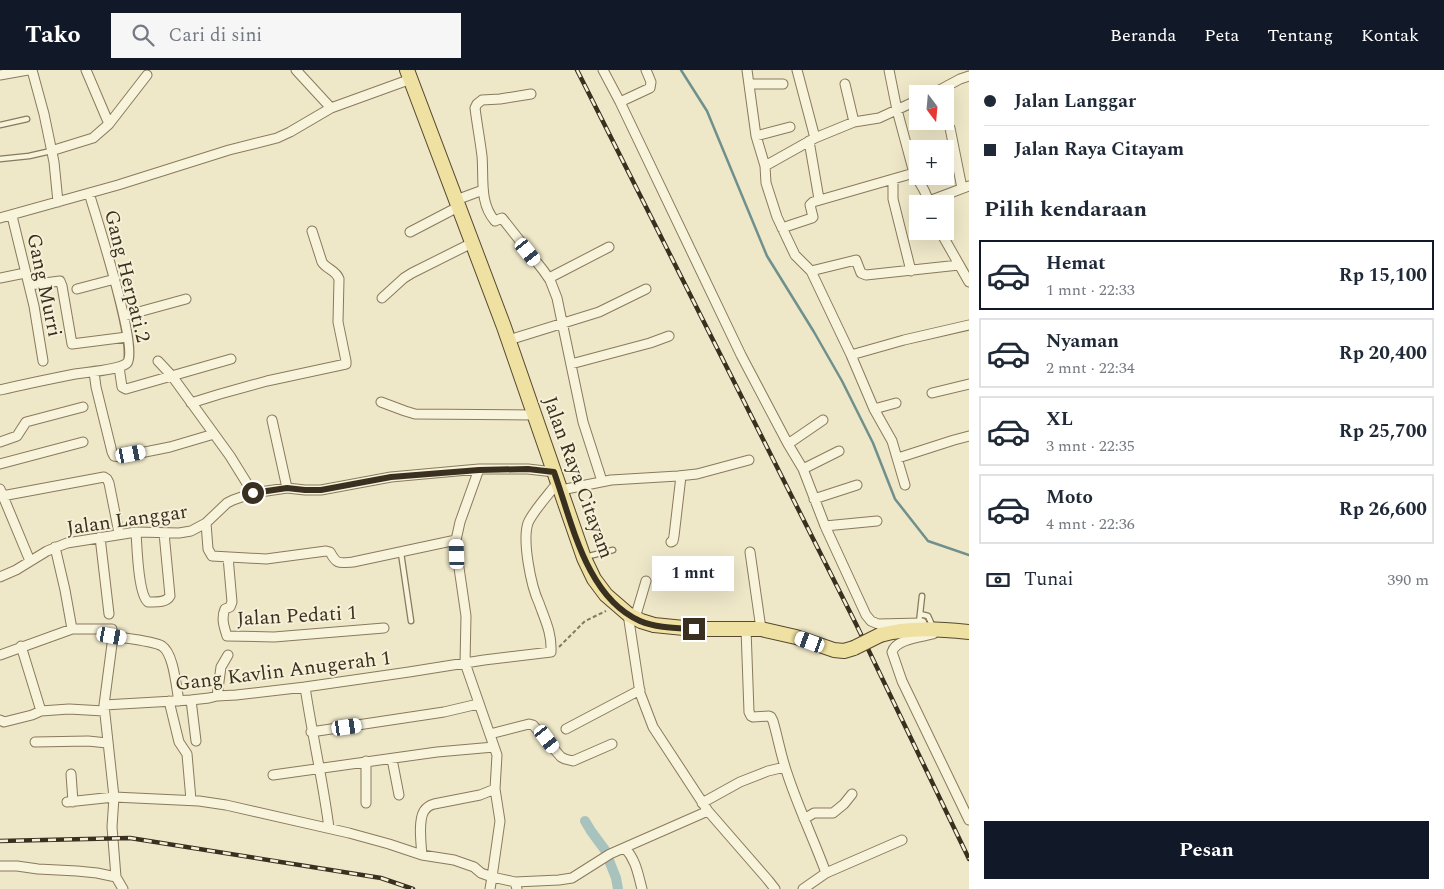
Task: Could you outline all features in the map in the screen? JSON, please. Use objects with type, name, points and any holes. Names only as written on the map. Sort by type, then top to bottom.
[{"type":"main road","name":"Jalan Raya Citayam","points":[[409,75],[509,340],[584,558],[594,579],[606,595],[632,616],[654,625],[675,628],[761,629],[796,637],[834,650],[844,651],[854,648],[880,635],[895,631],[937,628],[969,632]]},
{"type":"street","points":[[0,75],[28,70]]},
{"type":"street","points":[[32,70],[54,162],[58,202]]},
{"type":"street","points":[[86,70],[109,124]]},
{"type":"street","points":[[296,70],[330,108]]},
{"type":"street","points":[[602,70],[620,102],[741,355],[803,469],[825,526],[866,615],[870,621],[878,624],[920,618],[937,628],[938,633],[896,645],[892,652],[902,681],[969,820]]},
{"type":"street","points":[[620,102],[650,88],[651,82],[646,70]]},
{"type":"street","points":[[747,70],[756,136],[765,166],[766,183],[777,217],[795,254],[811,271],[851,355],[874,409],[892,441],[905,485]]},
{"type":"street","points":[[797,70],[812,140],[819,200]]},
{"type":"street","points":[[889,70],[909,154]]},
{"type":"street","points":[[51,151],[93,138],[109,124],[147,74]]},
{"type":"street","points":[[0,218],[229,150],[277,138],[330,108],[409,75]]},
{"type":"street","points":[[949,85],[969,76]]},
{"type":"street","points":[[750,84],[783,84]]},
{"type":"street","points":[[845,84],[854,122]]},
{"type":"street","points":[[531,94],[482,100],[477,104],[475,108],[482,158],[483,190],[488,210],[495,221],[502,218],[550,280],[557,298],[583,422],[602,482]]},
{"type":"street","points":[[765,166],[812,140],[854,122],[879,118],[909,104]]},
{"type":"street","points":[[756,136],[790,127]]},
{"type":"street","points":[[947,195],[966,187],[951,130]]},
{"type":"street","points":[[782,228],[812,218],[810,205],[813,202],[909,174]]},
{"type":"street","points":[[894,179],[893,199],[911,271]]},
{"type":"street","points":[[410,232],[457,203],[483,190]]},
{"type":"street","name":"Gang Herpati.2","points":[[0,390],[119,367],[126,364],[130,358],[124,316],[89,193]]},
{"type":"street","name":"Gang Murri","points":[[12,216],[29,285],[43,361]]},
{"type":"street","points":[[191,403],[267,382],[346,364],[338,322],[338,274],[322,262],[312,231]]},
{"type":"street","points":[[945,240],[969,282]]},
{"type":"street","points":[[382,298],[404,278],[422,267],[472,243]]},
{"type":"street","points":[[550,280],[551,277],[609,247]]},
{"type":"street","points":[[811,271],[856,260],[861,273],[866,275],[959,265]]},
{"type":"street","points":[[0,278],[25,273]]},
{"type":"street","points":[[77,289],[115,280]]},
{"type":"street","points":[[29,285],[60,281],[72,344],[127,338]]},
{"type":"street","points":[[509,340],[563,324],[610,307],[646,289]]},
{"type":"street","points":[[124,316],[186,300]]},
{"type":"street","points":[[851,355],[969,325]]},
{"type":"street","points":[[571,364],[650,343],[669,336]]},
{"type":"street","points":[[119,367],[122,387],[126,389],[231,359]]},
{"type":"street","points":[[158,361],[172,376],[214,434],[239,469],[253,493]]},
{"type":"street","points":[[94,372],[98,396],[114,456],[120,457],[170,447],[214,434]]},
{"type":"street","points":[[932,393],[969,384]]},
{"type":"street","points":[[381,402],[415,414],[535,415]]},
{"type":"street","points":[[874,409],[896,403]]},
{"type":"street","points":[[0,442],[17,436],[26,422],[83,407]]},
{"type":"street","points":[[272,420],[287,488]]},
{"type":"street","points":[[788,444],[823,420]]},
{"type":"street","points":[[898,458],[969,436]]},
{"type":"street","points":[[0,464],[83,442]]},
{"type":"street","points":[[803,469],[839,451]]},
{"type":"street","name":"Jalan Langgar","points":[[0,577],[67,543],[136,532],[179,533],[191,531],[206,523],[227,503],[253,493],[287,488],[321,490],[391,477],[479,470],[528,469],[558,481],[602,482],[697,474],[749,460]]},
{"type":"street","points":[[479,470],[460,522],[456,540],[466,616],[465,663],[497,755],[495,789],[500,821],[490,889]]},
{"type":"street","points":[[671,542],[674,536],[681,476]]},
{"type":"street","points":[[30,561],[1,492],[104,477],[108,479],[119,534]]},
{"type":"street","points":[[551,652],[552,642],[547,622],[534,592],[526,532],[528,522],[533,514],[558,481]]},
{"type":"street","points":[[814,499],[857,485]]},
{"type":"street","points":[[825,526],[877,521]]},
{"type":"street","points":[[206,523],[208,549],[212,556],[266,559],[326,551],[330,552],[338,563],[400,553],[456,540]]},
{"type":"street","points":[[136,532],[140,578],[145,600],[148,602],[163,601],[170,596],[164,533]]},
{"type":"street","points":[[100,537],[109,614]]},
{"type":"street","points":[[55,548],[72,629]]},
{"type":"street","points":[[750,552],[761,629]]},
{"type":"street","name":"Jalan Pedati 1","points":[[228,557],[232,602],[223,614],[227,636],[274,637],[384,628]]},
{"type":"street","points":[[646,581],[632,616],[640,690],[653,727],[708,811],[775,889]]},
{"type":"street","points":[[0,655],[72,629],[112,630],[104,708],[114,797],[112,838],[116,877],[123,889]]},
{"type":"street","points":[[746,629],[749,712],[753,717],[771,717],[785,767],[826,873]]},
{"type":"street","points":[[112,636],[156,643],[163,646],[168,652],[171,661],[178,742],[187,754],[191,800]]},
{"type":"street","points":[[22,646],[41,711]]},
{"type":"street","name":"Gang Kavlin Anugerah 1","points":[[0,720],[4,722],[41,711],[104,708],[305,687],[551,652]]},
{"type":"street","points":[[217,696],[223,662],[228,654]]},
{"type":"street","points":[[305,687],[311,732],[329,828]]},
{"type":"street","points":[[566,729],[640,690]]},
{"type":"street","points":[[190,700],[196,741]]},
{"type":"street","points":[[311,732],[444,712],[478,704]]},
{"type":"street","points":[[490,734],[529,724],[533,725],[561,757],[573,761],[612,744]]},
{"type":"street","points":[[35,742],[88,741],[107,743]]},
{"type":"street","points":[[273,775],[437,752],[494,747]]},
{"type":"street","points":[[392,759],[399,796]]},
{"type":"street","points":[[366,761],[366,802]]},
{"type":"street","points":[[702,803],[740,782],[768,771],[785,767]]},
{"type":"street","points":[[71,774],[70,802],[114,797],[191,800],[226,805],[329,828],[422,855],[463,862],[492,878],[516,885],[572,878],[610,854],[708,811]]},
{"type":"street","points":[[422,855],[420,827],[424,811],[428,807],[434,804],[480,795],[495,789]]},
{"type":"street","points":[[804,819],[814,814],[833,813],[852,794]]},
{"type":"street","points":[[803,889],[826,873],[902,840]]},
{"type":"street","points":[[625,848],[636,865],[642,889]]},
{"type":"street","points":[[0,866],[77,871],[116,877]]},
{"type":"lane","points":[[0,125],[28,119]]},
{"type":"lane","points":[[0,159],[29,156],[51,151]]},
{"type":"lane","points":[[584,558],[613,550]]},
{"type":"lane","points":[[400,553],[411,622]]},
{"type":"lane","points":[[920,618],[922,596]]},
{"type":"path","points":[[551,652],[556,650],[585,621],[617,605]]},
{"type":"waterway","points":[[681,70],[707,111],[767,256],[842,381],[873,443],[895,499],[928,541],[969,555]]},
{"type":"waterway","points":[[585,821],[605,850],[616,878],[618,889]]},
{"type":"railway","points":[[577,70],[856,624],[969,859]]},
{"type":"railway","points":[[0,841],[130,838],[381,878],[413,889]]},
{"type":"route","points":[[253,493],[287,488],[321,490],[407,475],[479,470],[528,469],[554,472],[584,558],[594,579],[606,595],[628,614],[641,621],[654,625],[694,629]]}]
